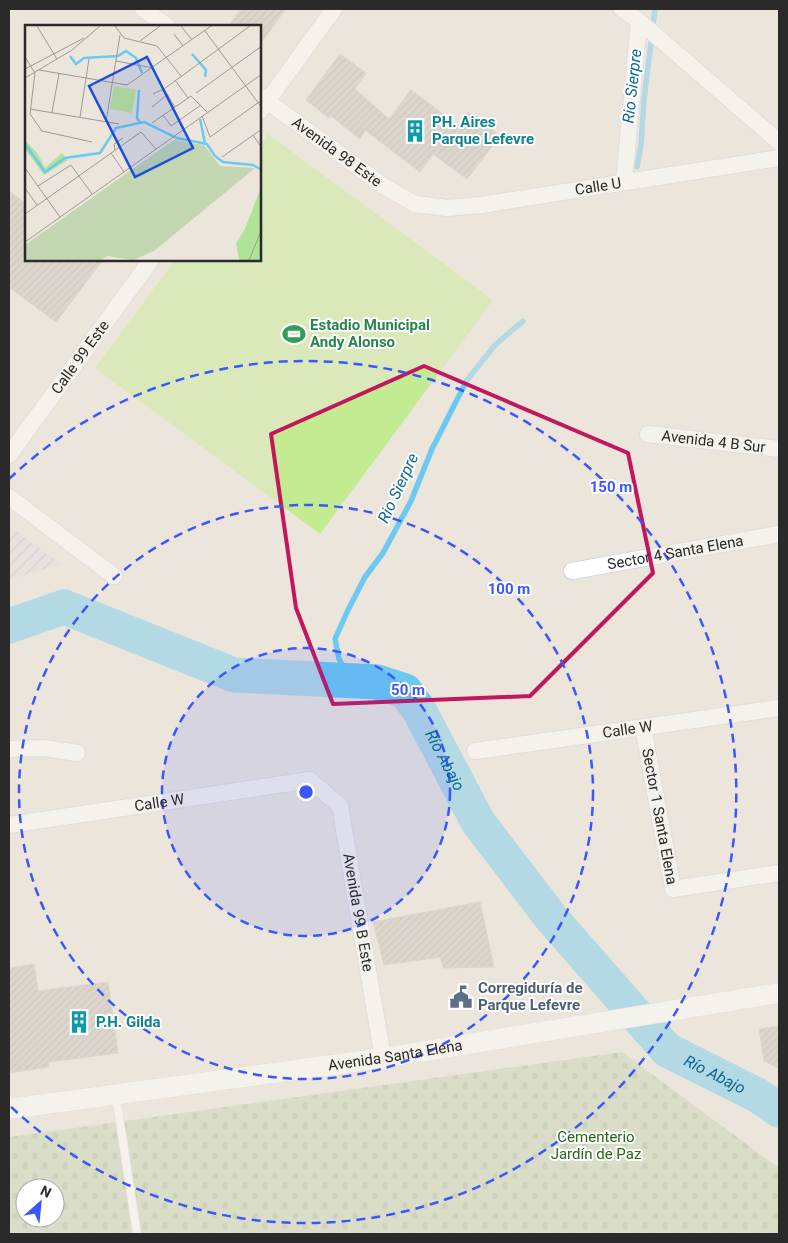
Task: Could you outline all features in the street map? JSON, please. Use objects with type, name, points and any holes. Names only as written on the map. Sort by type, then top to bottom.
[{"type":"street","points":[[143,9],[165,25]]},
{"type":"street","points":[[262,103],[334,9]]},
{"type":"street","points":[[622,9],[667,45],[779,142]]},
{"type":"street","points":[[624,182],[641,23]]},
{"type":"street","name":"Avenida 98 Este","points":[[262,103],[385,187],[415,204]]},
{"type":"street","name":"Calle U","points":[[415,204],[447,208],[481,205],[779,158]]},
{"type":"street","name":"Calle 99 Este","points":[[9,455],[150,261]]},
{"type":"street","name":"Avenida 4 B Sur","points":[[648,434],[779,449]]},
{"type":"street","points":[[9,498],[114,576]]},
{"type":"street","name":"Sector 4 Santa Elena","points":[[572,571],[779,534]]},
{"type":"street","name":"Calle W","points":[[475,751],[779,708]]},
{"type":"street","name":"Sector 1 Santa Elena","points":[[643,727],[673,889],[779,873]]},
{"type":"street","points":[[9,749],[44,748],[77,753]]},
{"type":"street","name":"Calle W","points":[[9,825],[310,780]]},
{"type":"street","name":"Avenida 99 B Este","points":[[310,780],[340,806],[383,1058]]},
{"type":"street","name":"Avenida Santa Elena","points":[[9,1109],[383,1058],[779,993]]},
{"type":"lane","points":[[115,1094],[136,1234]]},
{"type":"highlighted area","points":[[424,366],[628,453],[653,573],[530,696],[333,704],[296,608],[271,434]]},
{"type":"shaded area","points":[[9,526],[61,564],[9,580]]},
{"type":"green space","name":"Estadio Municipal Andy Alonso","points":[[268,134],[493,300],[320,534],[95,368],[174,261],[261,261],[261,144]]},
{"type":"green space","name":"Cementerio Jardín de Paz","points":[[622,1052],[779,1168],[779,1234],[9,1234],[9,1137]]},
{"type":"building","points":[[241,9],[286,9],[261,43],[261,25],[229,25]]},
{"type":"building","points":[[340,54],[366,73],[355,89],[389,119],[411,90],[458,125],[468,112],[500,136],[467,179],[433,154],[420,172],[365,130],[360,139],[331,116],[329,118],[306,100]]},
{"type":"building","points":[[9,191],[25,203],[25,261],[102,261],[56,322],[9,287]]},
{"type":"building","points":[[480,902],[494,967],[443,968],[440,957],[384,965],[373,922]]},
{"type":"building","points":[[34,964],[38,991],[108,982],[118,1053],[49,1062],[49,1067],[9,1073],[9,968]]},
{"type":"building","points":[[779,1026],[779,1068],[764,1061],[759,1029]]},
{"type":"waterway","name":"Rio Sierpre","points":[[637,167],[655,9]]},
{"type":"waterway","name":"Rio Sierpre","points":[[351,681],[339,659],[335,639],[348,610],[365,577],[383,553],[411,501],[432,449],[467,380],[495,345],[523,321]]},
{"type":"waterway","name":"Río Abajo","points":[[9,626],[64,607],[234,675],[377,682],[405,691],[419,710],[478,822],[553,920],[667,1050],[757,1095],[779,1110]]},
{"type":"place","name":"PH. Aires Parque Lefevre","points":[[415,131]]},
{"type":"place","name":"Estadio Municipal Andy Alonso","points":[[294,334]]},
{"type":"place","name":"Corregiduría de Parque Lefevre","points":[[461,997]]},
{"type":"place","name":"P.H. Gilda","points":[[79,1022]]}]
